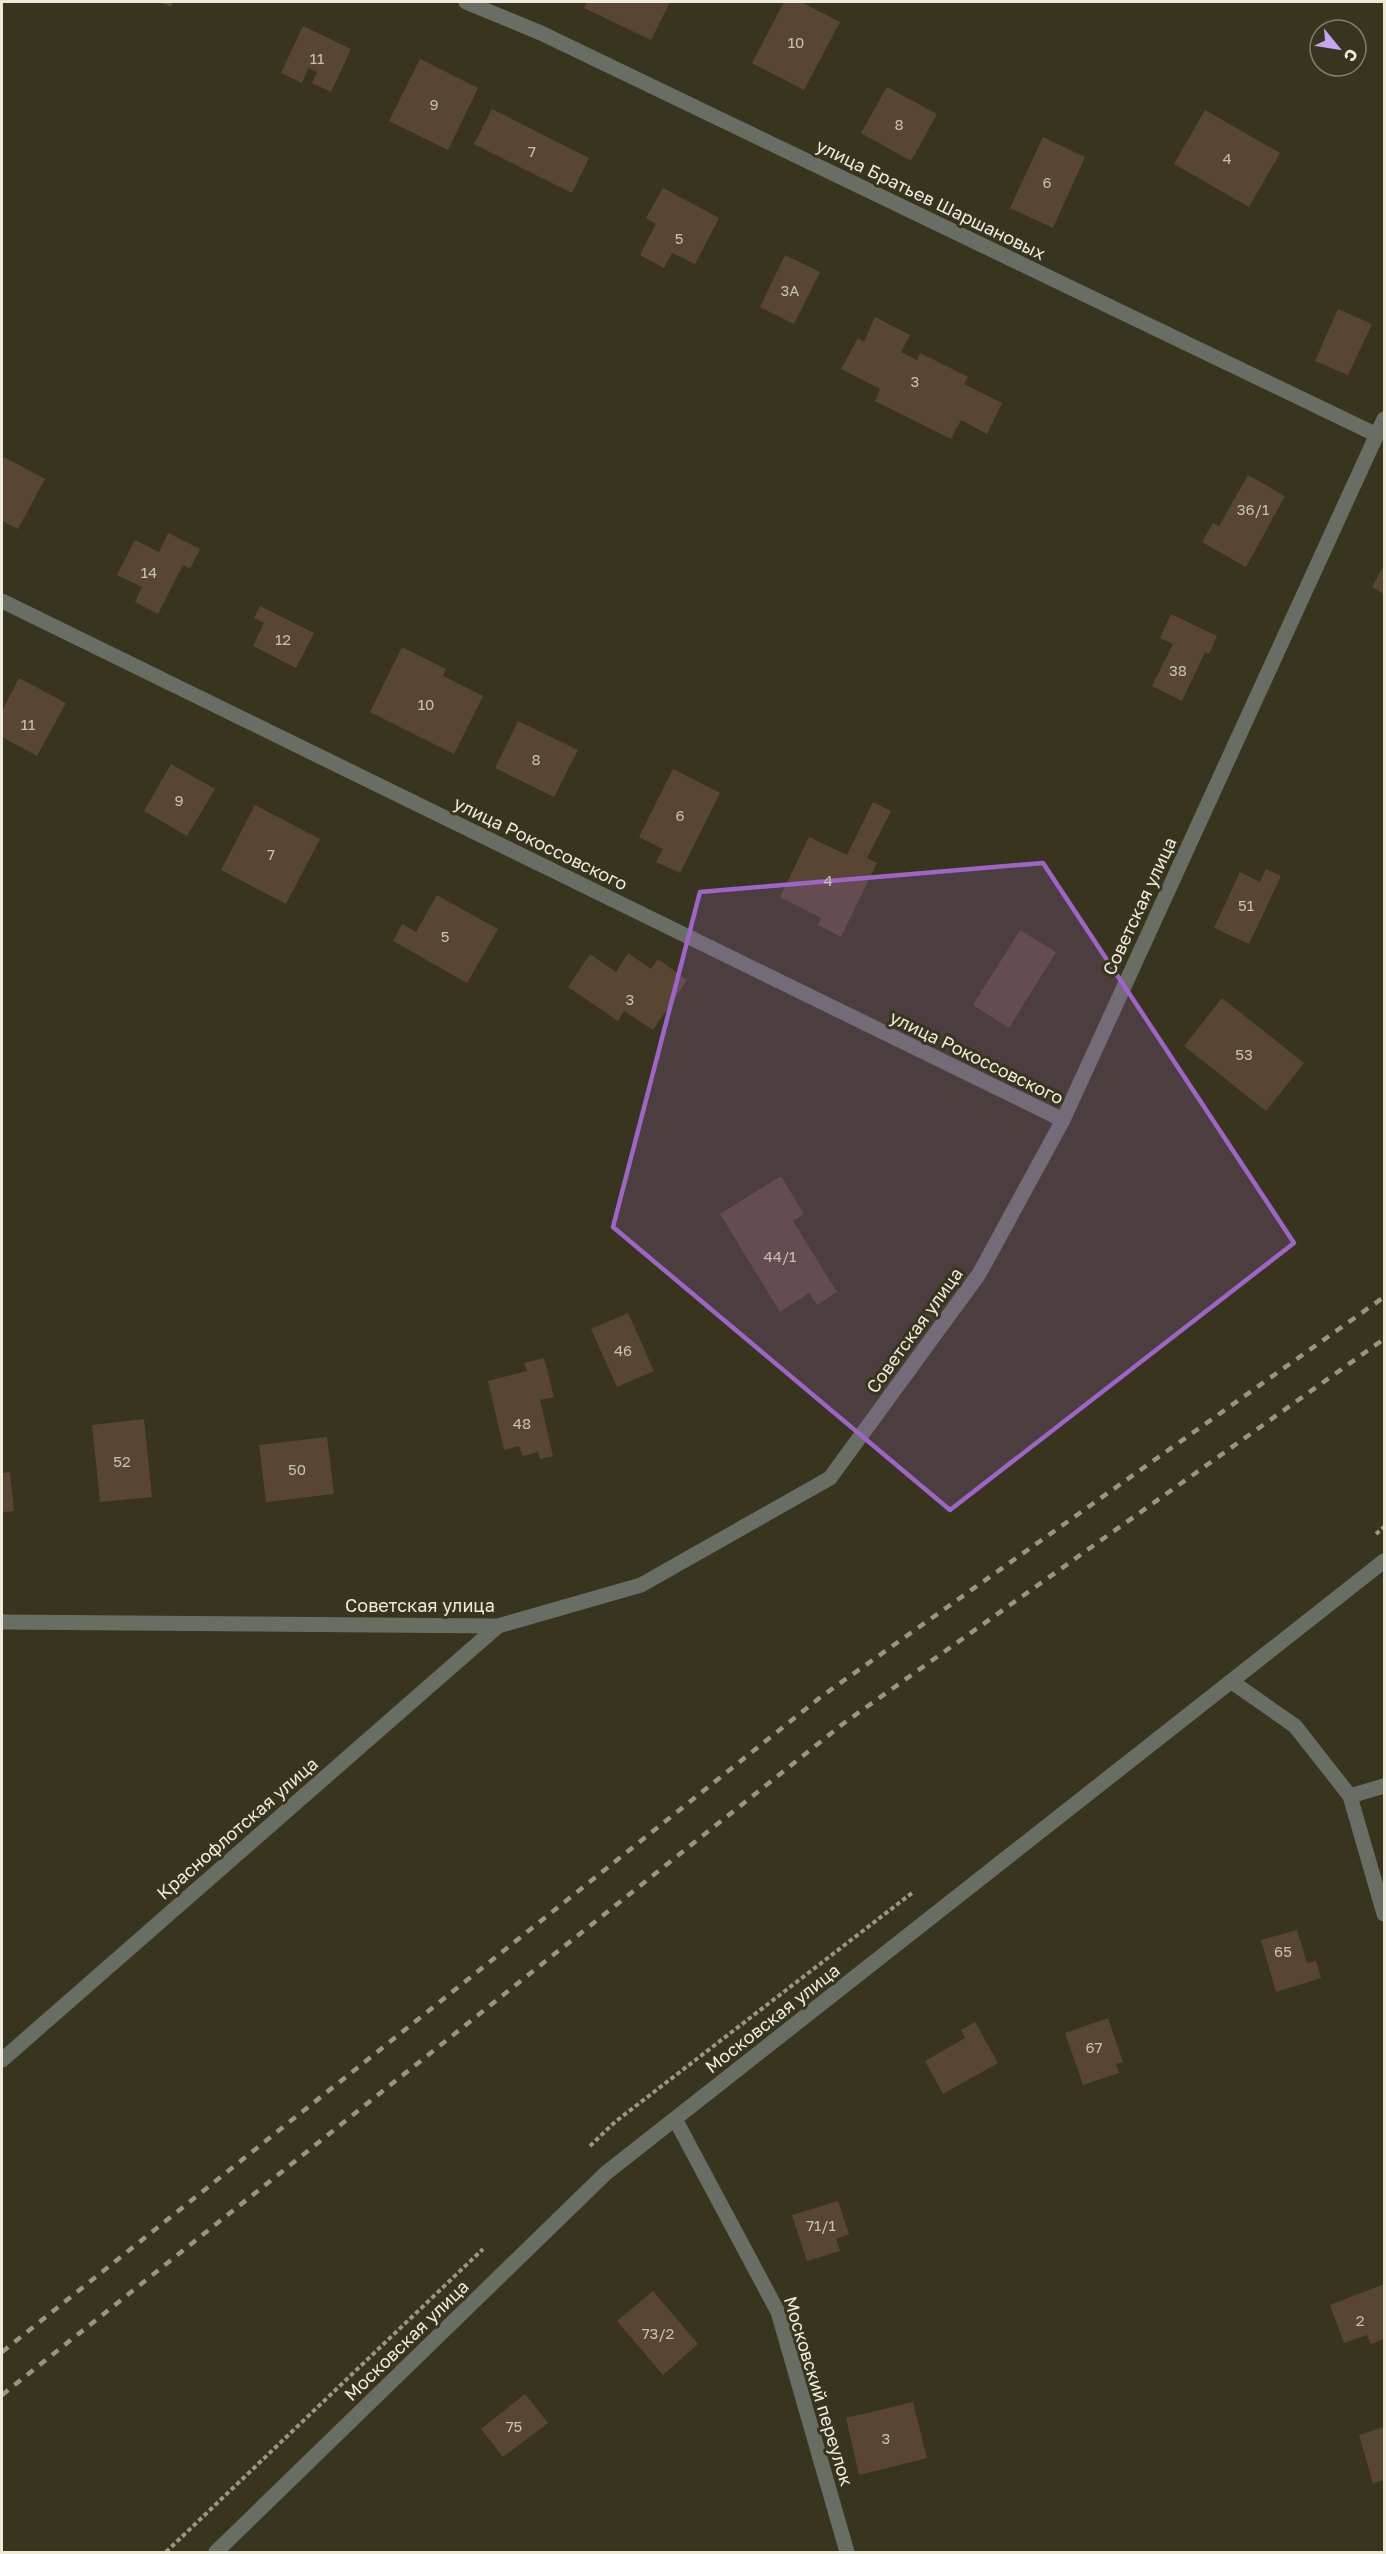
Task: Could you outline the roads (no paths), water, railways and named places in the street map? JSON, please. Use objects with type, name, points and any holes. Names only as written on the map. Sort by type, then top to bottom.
[{"type":"street","name":"улица Братьев Шаршановых","points":[[466,2],[541,33],[1377,435]]},
{"type":"street","name":"Советская улица","points":[[2,1622],[498,1626],[641,1585],[830,1478],[979,1274],[1063,1120],[1384,419]]},
{"type":"street","name":"улица Рокоссовского","points":[[2,601],[1063,1120]]},
{"type":"street","name":"Московская улица","points":[[216,2553],[606,2173],[1384,1561]]},
{"type":"street","name":"Краснофлотская улица","points":[[2,2060],[498,1626]]},
{"type":"street","points":[[1232,1682],[1294,1726],[1350,1796],[1384,1914]]},
{"type":"street","points":[[1350,1796],[1384,1786]]},
{"type":"street","name":"Московский переулок","points":[[675,2119],[778,2312],[847,2553]]},
{"type":"railway","points":[[2,2352],[822,1696],[1384,1297]]},
{"type":"railway","points":[[2,2395],[844,1723],[1384,1339]]}]
